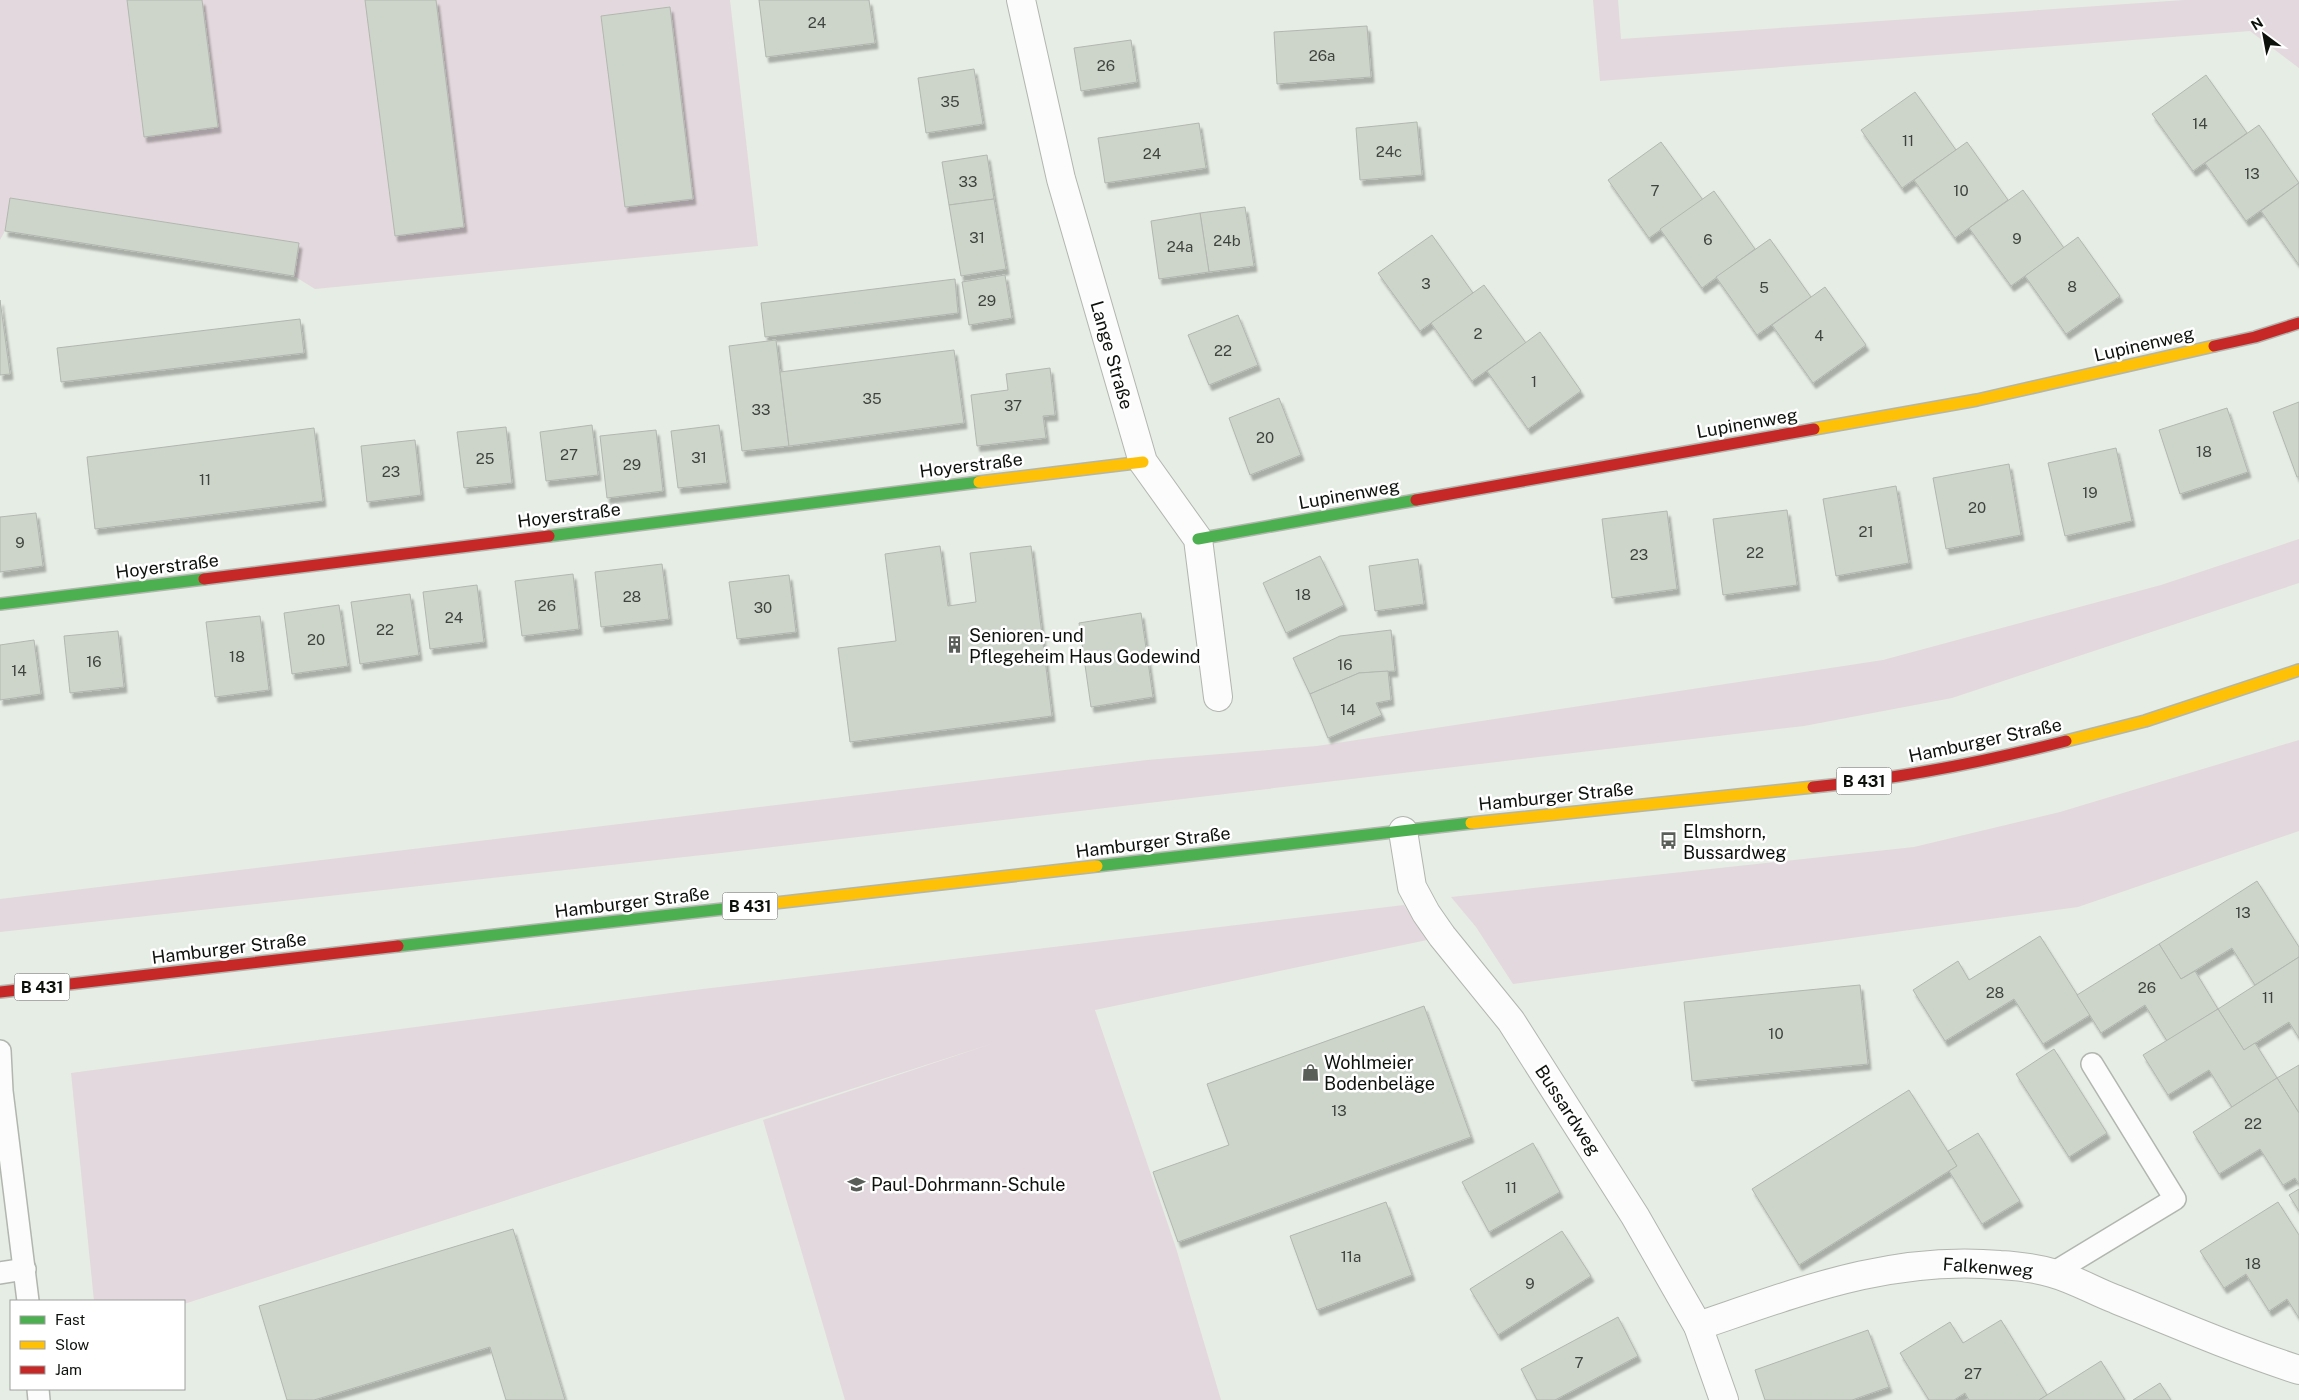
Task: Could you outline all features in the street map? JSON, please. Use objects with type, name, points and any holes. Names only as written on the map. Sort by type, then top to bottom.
[{"type":"main road","name":"Lupinenweg","points":[[1198,538],[1977,400],[2255,337],[2299,323]]},
{"type":"main road","name":"Hoyerstraße","points":[[0,604],[1143,462]]},
{"type":"main road","name":"Hamburger Straße","points":[[0,992],[1403,831],[1827,786],[1922,772],[2004,757],[2145,722],[2299,670]]},
{"type":"street","name":"Lange Straße","points":[[1021,0],[1061,179],[1143,462],[1198,538],[1218,697]]},
{"type":"street","name":"Bussardweg","points":[[1403,831],[1412,887],[1426,913],[1442,936],[1511,1021],[1635,1216],[1698,1326],[1724,1400]]},
{"type":"street","name":"Falkenweg","points":[[1698,1326],[1832,1281],[1901,1267],[1944,1262],[1979,1263],[2028,1267],[2053,1273],[2163,1319],[2299,1370]]},
{"type":"lane","points":[[0,1051],[1,1091],[28,1300]]},
{"type":"lane","points":[[2053,1273],[2175,1199],[2092,1064]]},
{"type":"lane","points":[[0,1273],[24,1270]]},
{"type":"shaded area","points":[[0,0],[730,0],[758,246],[315,289],[294,276],[299,243],[11,198],[5,231],[0,240]]},
{"type":"shaded area","points":[[1593,0],[1618,0],[1621,39],[2184,0],[2299,0],[2299,68],[2250,31],[1600,81]]},
{"type":"shaded area","points":[[2299,539],[2299,583],[1952,698],[1804,726],[721,853],[0,932],[0,899],[1147,760],[1317,746],[1883,660],[2161,585]]},
{"type":"shaded area","points":[[2299,740],[2299,831],[2078,907],[1513,984],[1476,927],[1451,897],[1914,847],[2060,812]]},
{"type":"shaded area","points":[[1404,905],[1427,940],[1095,1010],[1176,1248],[1221,1400],[845,1400],[763,1120],[994,1043],[185,1304],[185,1300],[94,1300],[71,1073],[686,991]]},
{"type":"building","points":[[127,0],[202,0],[218,127],[144,137]]},
{"type":"building","points":[[365,0],[436,0],[464,227],[395,236]]},
{"type":"building","points":[[759,0],[869,0],[875,43],[766,57]]},
{"type":"building","points":[[670,7],[693,199],[625,207],[601,16]]},
{"type":"building","points":[[1367,26],[1371,77],[1277,84],[1274,32]]},
{"type":"building","points":[[1131,40],[1137,82],[1081,91],[1074,48]]},
{"type":"building","points":[[974,69],[983,124],[926,133],[918,78]]},
{"type":"building","points":[[2206,75],[2247,133],[2193,171],[2152,114]]},
{"type":"building","points":[[1915,92],[1956,150],[1902,188],[1861,130]]},
{"type":"building","points":[[1417,122],[1422,175],[1360,180],[1356,128]]},
{"type":"building","points":[[1199,123],[1206,168],[1105,183],[1098,138]]},
{"type":"building","points":[[2259,125],[2299,183],[2246,221],[2205,163]]},
{"type":"building","points":[[1661,142],[1703,200],[1649,238],[1608,180]]},
{"type":"building","points":[[1967,142],[2008,200],[1955,238],[1914,180]]},
{"type":"building","points":[[987,155],[994,199],[949,205],[942,162]]},
{"type":"building","points":[[2299,183],[2299,265],[2261,211]]},
{"type":"building","points":[[2023,190],[2064,248],[2011,286],[1969,228]]},
{"type":"building","points":[[1714,191],[1755,249],[1702,288],[1660,229]]},
{"type":"building","points":[[10,198],[299,243],[294,276],[5,231]]},
{"type":"building","points":[[994,199],[1006,269],[961,276],[949,205]]},
{"type":"building","points":[[1245,207],[1254,266],[1209,272],[1200,213]]},
{"type":"building","points":[[1200,213],[1209,272],[1159,279],[1151,221]]},
{"type":"building","points":[[1432,235],[1473,293],[1420,331],[1378,273]]},
{"type":"building","points":[[2078,237],[2120,296],[2066,334],[2025,276]]},
{"type":"building","points":[[1770,239],[1811,297],[1757,335],[1716,277]]},
{"type":"building","points":[[1005,275],[1012,318],[969,325],[962,282]]},
{"type":"building","points":[[955,279],[958,313],[765,337],[761,303]]},
{"type":"building","points":[[1484,285],[1526,343],[1472,381],[1431,323]]},
{"type":"building","points":[[1825,287],[1866,345],[1813,383],[1772,325]]},
{"type":"building","points":[[0,300],[10,374],[0,375]]},
{"type":"building","points":[[1238,315],[1258,365],[1209,385],[1188,335]]},
{"type":"building","points":[[300,319],[304,353],[61,382],[57,348]]},
{"type":"building","points":[[1540,332],[1581,391],[1528,429],[1487,371]]},
{"type":"building","points":[[776,340],[789,446],[742,451],[729,346]]},
{"type":"building","points":[[954,350],[964,423],[789,446],[780,372]]},
{"type":"building","points":[[1050,368],[1055,415],[1043,416],[1046,438],[977,446],[971,395],[1008,390],[1006,374]]},
{"type":"building","points":[[1279,398],[1301,455],[1250,475],[1229,418]]},
{"type":"building","points":[[2299,402],[2299,477],[2297,477],[2273,412]]},
{"type":"building","points":[[2227,408],[2248,472],[2180,494],[2159,430]]},
{"type":"building","points":[[592,425],[598,475],[546,481],[540,432]]},
{"type":"building","points":[[719,425],[727,483],[678,488],[671,431]]},
{"type":"building","points":[[506,427],[512,483],[464,488],[457,432]]},
{"type":"building","points":[[314,428],[323,501],[95,529],[87,457]]},
{"type":"building","points":[[656,430],[663,491],[607,498],[600,436]]},
{"type":"building","points":[[415,440],[421,495],[367,502],[361,446]]},
{"type":"building","points":[[2116,448],[2132,521],[2065,536],[2048,463]]},
{"type":"building","points":[[2009,464],[2021,535],[1946,549],[1933,478]]},
{"type":"building","points":[[1896,486],[1909,563],[1836,576],[1823,499]]},
{"type":"building","points":[[1787,510],[1797,585],[1723,595],[1713,519]]},
{"type":"building","points":[[1667,511],[1677,589],[1612,598],[1602,519]]},
{"type":"building","points":[[36,513],[43,566],[0,572],[0,517]]},
{"type":"building","name":"Senioren- und Pflegeheim Haus Godewind","points":[[940,546],[948,606],[976,602],[970,553],[1031,546],[1052,716],[850,742],[838,648],[896,641],[885,554]]},
{"type":"building","points":[[1320,556],[1344,605],[1286,633],[1263,583]]},
{"type":"building","points":[[1418,559],[1424,604],[1375,611],[1369,566]]},
{"type":"building","points":[[662,564],[669,619],[601,627],[595,572]]},
{"type":"building","points":[[573,574],[579,629],[522,636],[515,581]]},
{"type":"building","points":[[789,575],[796,632],[737,639],[729,582]]},
{"type":"building","points":[[477,585],[484,642],[430,649],[423,592]]},
{"type":"building","points":[[410,594],[419,655],[360,664],[351,602]]},
{"type":"building","points":[[339,605],[348,666],[292,674],[284,613]]},
{"type":"building","points":[[1141,613],[1153,697],[1091,707],[1079,623]]},
{"type":"building","points":[[260,616],[269,690],[215,697],[206,622]]},
{"type":"building","points":[[1391,630],[1395,671],[1359,673],[1310,694],[1293,658],[1340,636]]},
{"type":"building","points":[[118,631],[124,687],[70,693],[64,636]]},
{"type":"building","points":[[34,640],[41,694],[0,700],[0,645]]},
{"type":"building","points":[[1388,671],[1391,700],[1376,703],[1382,715],[1328,738],[1310,694],[1359,673]]},
{"type":"building","points":[[2257,881],[2299,947],[2299,957],[2255,985],[2232,948],[2181,979],[2159,944]]},
{"type":"building","points":[[2040,936],[2090,1015],[2043,1044],[2014,999],[1945,1041],[1913,990],[1958,961],[1969,980]]},
{"type":"building","points":[[2159,944],[2181,979],[2195,971],[2218,1009],[2167,1041],[2145,1005],[2101,1033],[2077,995]]},
{"type":"building","points":[[2299,957],[2299,1038],[2289,1022],[2244,1050],[2218,1009]]},
{"type":"building","points":[[1860,985],[1868,1064],[1692,1081],[1684,1002]]},
{"type":"building","points":[[1424,1006],[1471,1137],[1178,1242],[1153,1172],[1229,1145],[1207,1084]]},
{"type":"building","points":[[2218,1009],[2244,1050],[2255,1043],[2277,1078],[2232,1107],[2209,1070],[2168,1095],[2143,1055]]},
{"type":"building","points":[[2054,1049],[2107,1133],[2069,1157],[2016,1074]]},
{"type":"building","points":[[2299,1065],[2299,1113],[2277,1078]]},
{"type":"building","points":[[2277,1078],[2299,1113],[2299,1184],[2295,1178],[2283,1185],[2260,1149],[2219,1174],[2193,1132]]},
{"type":"building","points":[[1909,1090],[1957,1166],[1799,1265],[1752,1189]]},
{"type":"building","points":[[1978,1133],[2020,1201],[1982,1224],[1949,1171],[1957,1166],[1948,1151]]},
{"type":"building","points":[[1533,1143],[1560,1192],[1489,1232],[1462,1182]]},
{"type":"building","points":[[2299,1189],[2299,1211],[2289,1195]]},
{"type":"building","points":[[1386,1202],[1412,1275],[1317,1310],[1290,1236]]},
{"type":"building","points":[[2278,1202],[2299,1235],[2299,1318],[2287,1299],[2269,1311],[2246,1274],[2224,1288],[2200,1251]]},
{"type":"building","points":[[513,1229],[565,1400],[506,1400],[490,1347],[314,1400],[287,1400],[259,1306]]},
{"type":"building","points":[[1562,1231],[1591,1276],[1498,1335],[1470,1289]]},
{"type":"building","points":[[1618,1317],[1638,1356],[1555,1400],[1537,1400],[1521,1369]]},
{"type":"building","points":[[2001,1320],[2047,1395],[2039,1400],[1969,1400],[1965,1393],[1954,1400],[1929,1400],[1900,1353],[1950,1322],[1963,1343]]},
{"type":"building","points":[[1868,1330],[1889,1387],[1852,1400],[1765,1400],[1755,1370]]},
{"type":"building","points":[[2101,1361],[2125,1400],[2039,1400],[2047,1395]]},
{"type":"building","points":[[2160,1383],[2171,1400],[2133,1400]]},
{"type":"traffic: fast","points":[[549,536],[979,482]]},
{"type":"traffic: fast","points":[[1198,539],[1416,500]]},
{"type":"traffic: fast","points":[[0,604],[204,579]]},
{"type":"traffic: fast","points":[[1097,866],[1471,823]]},
{"type":"traffic: fast","points":[[398,946],[758,905]]},
{"type":"traffic: slow","points":[[1814,429],[1977,400],[2214,346]]},
{"type":"traffic: slow","points":[[979,482],[1143,462]]},
{"type":"traffic: slow","points":[[2066,741],[2145,721],[2299,670]]},
{"type":"traffic: slow","points":[[1471,823],[1813,787]]},
{"type":"traffic: slow","points":[[758,905],[1097,866]]},
{"type":"traffic: jam","points":[[2214,346],[2255,337],[2299,323]]},
{"type":"traffic: jam","points":[[1416,500],[1814,429]]},
{"type":"traffic: jam","points":[[204,579],[549,536]]},
{"type":"traffic: jam","points":[[1813,787],[1845,784],[1940,769],[2066,741]]},
{"type":"traffic: jam","points":[[0,992],[398,946]]},
{"type":"place","name":"Senioren- und Pflegeheim Haus Godewind","points":[[955,645]]},
{"type":"place","name":"Elmshorn, Bussardweg","points":[[1669,841]]},
{"type":"place","name":"Wohlmeier Bodenbeläge","points":[[1310,1072]]},
{"type":"place","name":"Paul-Dohrmann-Schule","points":[[857,1184]]}]
